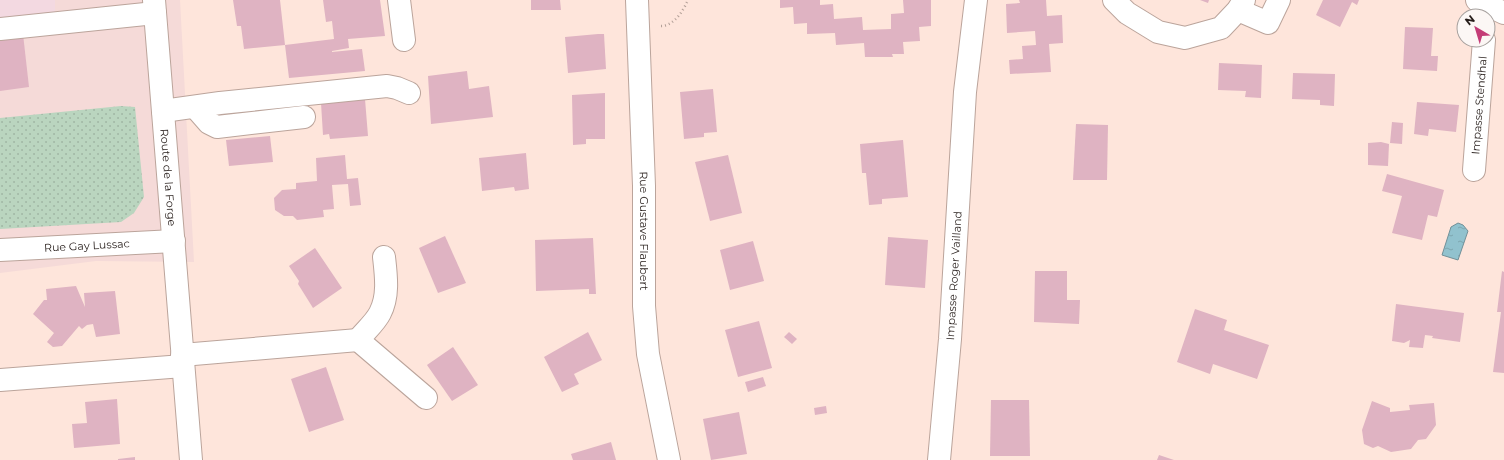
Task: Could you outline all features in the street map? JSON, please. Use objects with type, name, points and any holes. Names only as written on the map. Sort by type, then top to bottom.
[{"type":"street","points":[[399,0],[404,40]]},
{"type":"street","name":"Rue Gustave Flaubert","points":[[637,0],[644,186],[645,313],[648,354],[669,460]]},
{"type":"street","name":"Impasse Roger Vailland","points":[[939,460],[950,339],[965,92],[976,0]]},
{"type":"street","points":[[1114,0],[1127,13],[1158,32],[1185,38],[1221,28],[1241,5],[1268,24],[1279,0]]},
{"type":"street","points":[[0,29],[154,6]]},
{"type":"street","name":"Route de la Forge","points":[[154,6],[192,460]]},
{"type":"street","name":"Impasse Stendhal","points":[[1474,170],[1483,48]]},
{"type":"street","points":[[163,111],[387,86],[398,88],[409,93]]},
{"type":"street","points":[[195,107],[209,123],[217,127],[304,117]]},
{"type":"street","name":"Rue Gay Lussac","points":[[0,250],[174,241]]},
{"type":"street","points":[[0,380],[358,340],[380,313],[385,300],[386,281],[384,257]]},
{"type":"street","points":[[358,340],[426,398]]},
{"type":"path","points":[[637,26],[667,26],[674,21],[688,0]]},
{"type":"shaded area","points":[[0,0],[180,0],[194,262],[96,261],[0,273]]},
{"type":"shaded area","points":[[0,0],[55,0],[55,13],[0,21]]},
{"type":"green space","points":[[121,106],[135,107],[144,197],[134,213],[121,222],[0,229],[0,118]]},
{"type":"water","points":[[1458,223],[1463,225],[1468,231],[1458,260],[1442,255],[1451,227]]},
{"type":"building","points":[[233,0],[280,0],[285,45],[244,49],[241,26],[237,26]]},
{"type":"building","points":[[323,0],[380,0],[385,36],[348,39],[349,48],[332,51],[362,49],[365,71],[289,78],[285,45],[334,39],[332,21],[326,22]]},
{"type":"building","points":[[531,0],[560,0],[561,10],[531,10]]},
{"type":"building","points":[[780,0],[820,0],[820,5],[833,4],[834,19],[862,17],[863,30],[891,29],[891,14],[904,13],[903,0],[931,0],[931,26],[919,27],[920,41],[903,42],[904,54],[892,54],[893,57],[865,57],[864,43],[836,45],[835,33],[807,34],[807,23],[794,24],[793,7],[780,8]]},
{"type":"building","points":[[1019,0],[1046,0],[1047,16],[1062,15],[1063,43],[1049,44],[1051,72],[1010,74],[1009,60],[1023,59],[1022,46],[1036,45],[1035,31],[1007,33],[1006,4],[1020,3]]},
{"type":"building","points":[[1200,0],[1209,0],[1208,3]]},
{"type":"building","points":[[1323,0],[1359,0],[1357,5],[1352,2],[1340,27],[1316,15]]},
{"type":"building","points":[[1405,27],[1433,28],[1431,56],[1438,56],[1437,71],[1403,69]]},
{"type":"building","points":[[23,34],[29,87],[0,91],[0,36]]},
{"type":"building","points":[[604,34],[606,69],[568,73],[565,37]]},
{"type":"building","points":[[1219,63],[1262,65],[1261,98],[1245,97],[1246,91],[1218,90]]},
{"type":"building","points":[[467,71],[469,89],[489,86],[493,117],[431,124],[428,76]]},
{"type":"building","points":[[1293,73],[1335,74],[1334,106],[1320,105],[1320,100],[1292,99]]},
{"type":"building","points":[[713,89],[717,132],[704,133],[704,137],[684,139],[680,92]]},
{"type":"building","points":[[605,93],[605,139],[586,139],[586,144],[573,145],[572,95]]},
{"type":"building","points":[[365,99],[368,136],[330,139],[329,134],[323,135],[321,103]]},
{"type":"building","points":[[1417,102],[1459,105],[1456,132],[1429,129],[1428,136],[1414,134]]},
{"type":"building","points":[[1392,122],[1403,123],[1402,144],[1390,143]]},
{"type":"building","points":[[1076,124],[1108,125],[1107,180],[1073,180]]},
{"type":"building","points":[[270,136],[273,162],[229,166],[226,140]]},
{"type":"building","points":[[903,140],[908,197],[882,199],[882,204],[869,205],[866,173],[862,173],[860,144]]},
{"type":"building","points":[[1381,142],[1389,144],[1388,166],[1368,165],[1368,143]]},
{"type":"building","points":[[526,153],[529,189],[515,191],[514,187],[482,191],[479,158]]},
{"type":"building","points":[[345,155],[347,179],[358,178],[361,205],[350,206],[348,184],[332,185],[334,209],[323,210],[324,217],[297,220],[293,216],[284,216],[275,210],[274,198],[282,190],[296,189],[296,183],[317,181],[316,158]]},
{"type":"building","points":[[728,155],[742,213],[710,221],[695,162]]},
{"type":"building","points":[[1387,174],[1444,190],[1437,217],[1428,215],[1422,240],[1392,233],[1402,196],[1382,191]]},
{"type":"building","points":[[445,236],[466,283],[438,293],[419,248]]},
{"type":"building","points":[[888,237],[928,240],[925,288],[885,285]]},
{"type":"building","points":[[593,238],[596,294],[589,294],[589,289],[536,291],[535,240]]},
{"type":"building","points":[[753,241],[764,281],[730,290],[720,250]]},
{"type":"building","points":[[315,248],[342,288],[313,308],[298,284],[299,281],[289,266]]},
{"type":"building","points":[[1035,271],[1067,271],[1067,300],[1080,300],[1079,324],[1034,322]]},
{"type":"building","points":[[1502,271],[1504,272],[1504,373],[1493,372],[1501,312],[1497,312]]},
{"type":"building","points":[[76,286],[85,307],[84,293],[115,291],[120,334],[96,337],[93,324],[87,325],[82,329],[79,326],[62,346],[53,347],[47,342],[54,333],[33,314],[44,300],[47,300],[46,289]]},
{"type":"building","points":[[1396,304],[1464,313],[1460,342],[1432,338],[1433,336],[1425,335],[1423,348],[1409,347],[1410,340],[1404,343],[1392,341]]},
{"type":"building","points":[[1195,309],[1227,320],[1224,330],[1269,345],[1257,379],[1213,364],[1210,374],[1177,362]]},
{"type":"building","points":[[759,321],[772,368],[738,377],[725,330]]},
{"type":"building","points":[[588,332],[602,360],[574,374],[579,384],[562,392],[544,357]]},
{"type":"building","points":[[789,332],[797,339],[792,344],[784,337]]},
{"type":"building","points":[[453,347],[478,385],[452,401],[427,365]]},
{"type":"building","points":[[326,367],[344,420],[309,432],[291,379]]},
{"type":"building","points":[[763,377],[766,386],[748,392],[745,382]]},
{"type":"building","points":[[117,399],[120,444],[74,448],[72,424],[87,423],[85,402]]},
{"type":"building","points":[[991,400],[1029,400],[1030,456],[990,456]]},
{"type":"building","points":[[1372,401],[1390,408],[1390,412],[1410,410],[1409,405],[1434,403],[1436,425],[1426,439],[1418,440],[1411,449],[1391,452],[1378,446],[1373,448],[1364,444],[1362,430]]},
{"type":"building","points":[[826,406],[827,413],[815,415],[814,408]]},
{"type":"building","points":[[739,412],[747,454],[711,460],[703,419]]},
{"type":"building","points":[[611,442],[616,460],[573,460],[571,454]]},
{"type":"building","points":[[1159,455],[1174,460],[1157,460]]},
{"type":"building","points":[[135,457],[135,460],[118,460],[118,459]]}]
